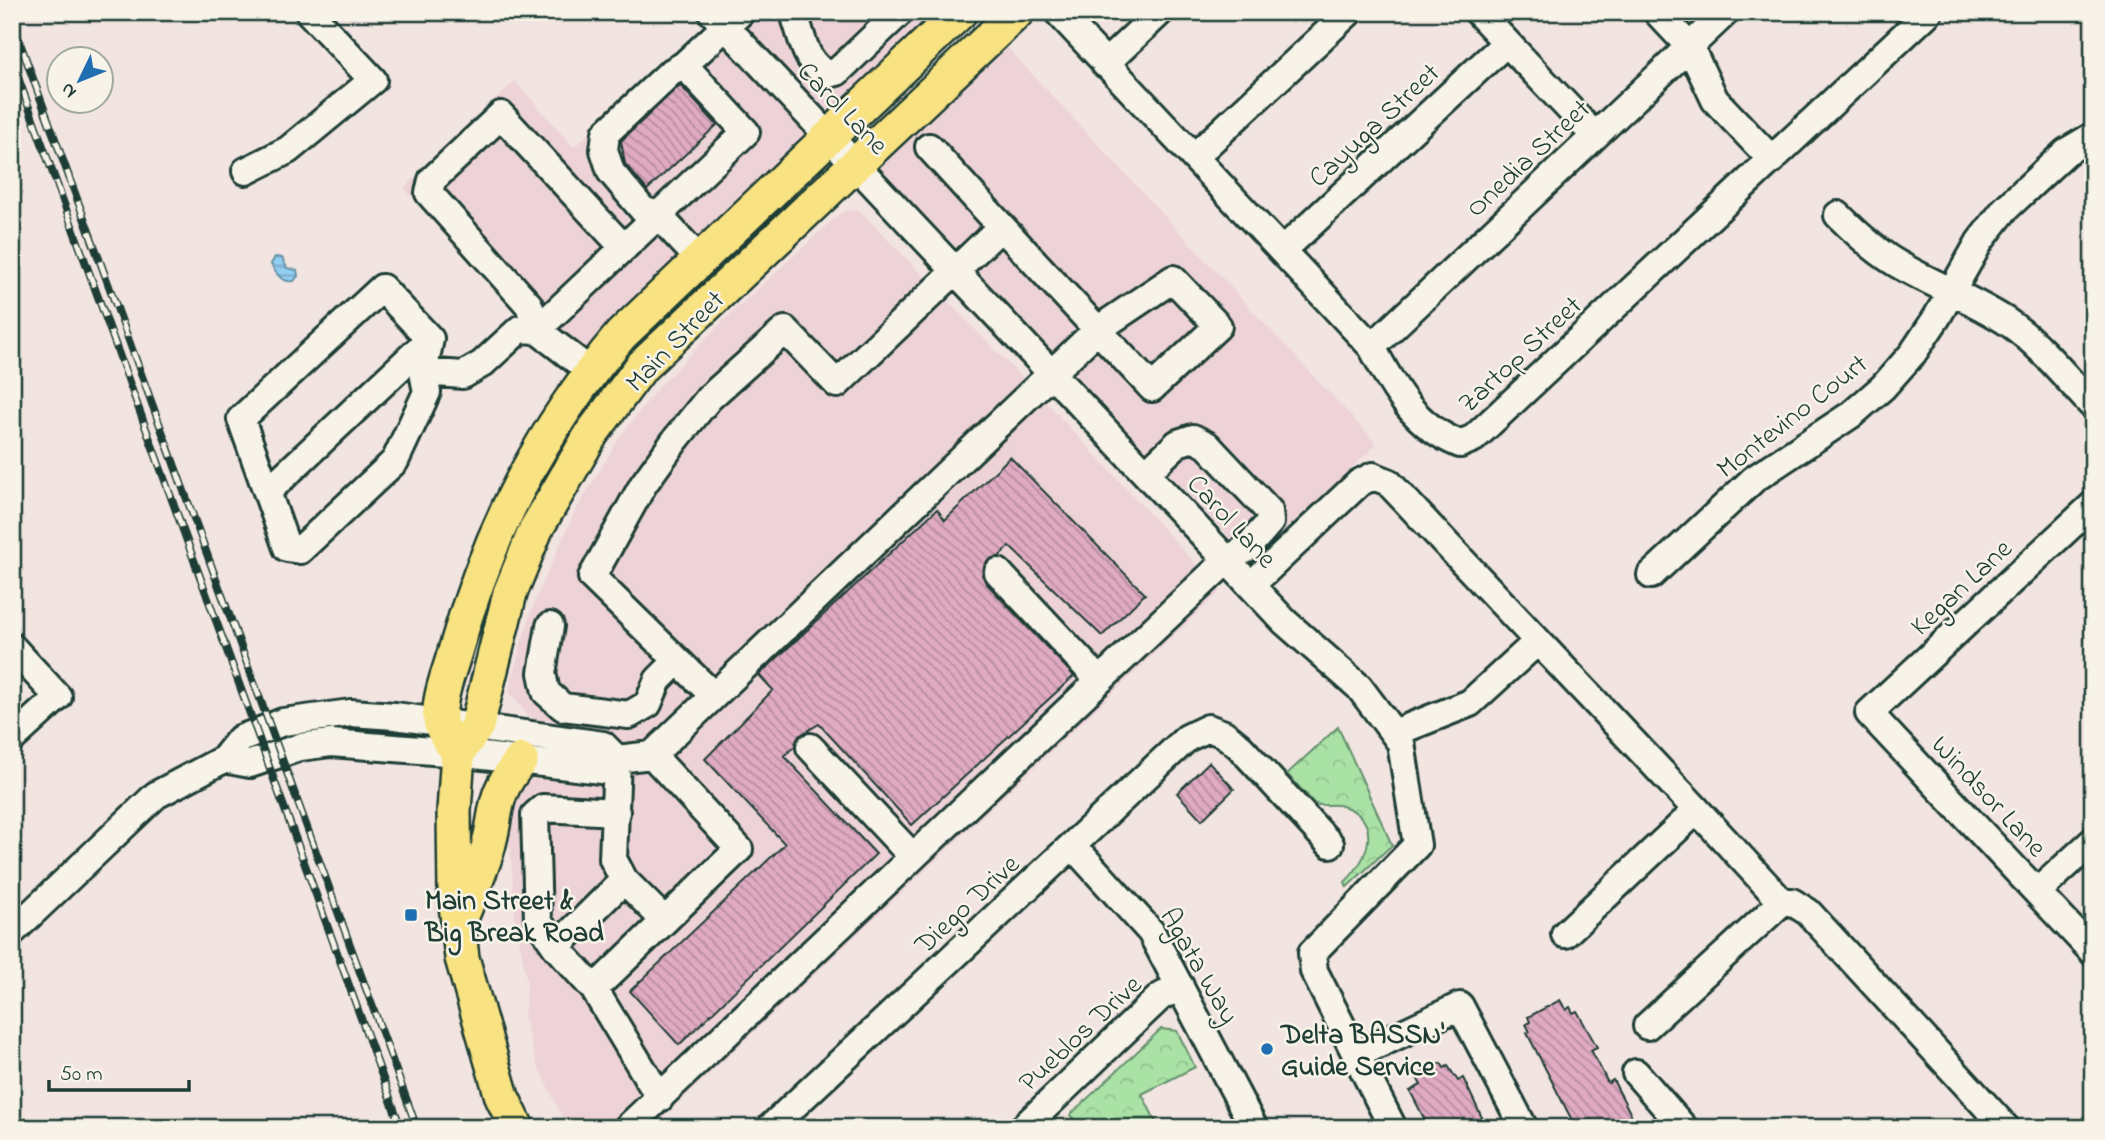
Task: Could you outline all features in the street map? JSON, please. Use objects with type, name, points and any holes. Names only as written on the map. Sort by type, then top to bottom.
[{"type":"main road","name":"Main Street","points":[[458,753],[477,726],[510,593],[536,529],[592,433],[642,366],[1017,12]]},
{"type":"main road","name":"Main Street","points":[[440,722],[446,685],[476,579],[511,500],[548,430],[590,371],[621,335],[698,258],[951,15]]},
{"type":"main road","points":[[440,722],[458,753],[454,811],[458,927],[467,984],[502,1097],[517,1128]]},
{"type":"main road","points":[[458,927],[487,849],[494,804],[503,782],[522,760]]},
{"type":"street","points":[[246,171],[288,150],[373,80],[309,12]]},
{"type":"street","points":[[796,20],[814,67],[829,74],[836,72],[900,12]]},
{"type":"street","name":"Zartop Street","points":[[1058,12],[1372,347],[1395,390],[1414,415],[1445,438],[1460,444],[1474,438],[1929,12]]},
{"type":"street","points":[[1105,64],[1160,12]]},
{"type":"street","points":[[1194,157],[1349,12]]},
{"type":"street","points":[[1478,12],[1595,136]]},
{"type":"street","points":[[1657,12],[1690,47],[1716,100],[1772,160]]},
{"type":"street","name":"Onedia Street","points":[[1372,347],[1726,12]]},
{"type":"street","points":[[698,258],[658,215],[643,210],[611,172],[604,150],[606,133],[670,72],[684,65],[726,17]]},
{"type":"street","name":"Carol Lane","points":[[726,17],[827,136],[1285,622],[1359,687],[1402,743],[1417,845],[1312,953],[1314,971],[1393,1128]]},
{"type":"street","name":"Cayuga Street","points":[[1282,251],[1506,43]]},
{"type":"street","points":[[537,330],[746,132],[684,65]]},
{"type":"street","points":[[537,330],[529,305],[429,193],[432,180],[501,116],[624,248]]},
{"type":"street","name":"Montevino Court","points":[[1651,575],[1754,479],[1852,414],[1883,387],[1913,353],[1980,241],[2005,209],[2066,152],[2093,136]]},
{"type":"street","points":[[224,759],[250,764],[300,747],[331,743],[458,753],[601,770],[617,759],[652,755],[713,695],[785,632],[1097,330],[929,148]]},
{"type":"street","points":[[1839,215],[1868,244],[1894,262],[2010,323],[2028,338],[2093,406]]},
{"type":"street","points":[[713,695],[592,577],[643,485],[709,398],[785,330],[837,384],[1001,227]]},
{"type":"street","points":[[382,288],[430,339],[423,372],[427,392],[395,461],[300,550],[287,548],[241,419],[382,288]]},
{"type":"street","points":[[423,372],[463,375],[482,364],[520,329],[537,330],[590,371]]},
{"type":"street","points":[[267,492],[430,339]]},
{"type":"street","points":[[627,1128],[1227,560],[1263,533],[1270,522],[1269,511],[1207,445],[1193,438],[1178,443],[1146,473]]},
{"type":"street","points":[[1251,584],[1359,483],[1373,476],[1388,482],[1782,902]]},
{"type":"street","name":"Kegan Lane","points":[[1869,713],[2093,505]]},
{"type":"street","points":[[998,572],[1099,680]]},
{"type":"street","points":[[550,626],[542,673],[546,692],[563,707],[629,715],[648,704],[658,680],[677,661]]},
{"type":"street","points":[[1394,733],[1470,703],[1538,641]]},
{"type":"street","points":[[12,647],[58,697],[12,739]]},
{"type":"street","points":[[12,932],[156,795],[224,759],[240,739],[283,722],[312,716],[351,713],[477,726],[603,745],[617,759],[613,859],[624,880],[664,920]]},
{"type":"street","name":"Windsor Lane","points":[[1869,713],[2093,952]]},
{"type":"street","name":"Diego Drive","points":[[770,1128],[1187,738],[1208,728],[1224,734],[1239,746],[1330,844]]},
{"type":"street","points":[[810,747],[913,856]]},
{"type":"street","points":[[594,989],[738,849],[652,755]]},
{"type":"street","points":[[615,812],[543,808],[535,816],[538,921],[556,947],[594,989],[660,1098]]},
{"type":"street","points":[[1564,934],[1697,810]]},
{"type":"street","points":[[2037,892],[2093,841]]},
{"type":"street","name":"Agata Way","points":[[1073,846],[1151,932],[1254,1128]]},
{"type":"street","points":[[556,947],[624,880]]},
{"type":"street","points":[[1647,1026],[1782,902],[1792,902],[1808,912],[2006,1128]]},
{"type":"street","name":"Pueblos Drive","points":[[1023,1128],[1160,997],[1180,986]]},
{"type":"street","points":[[1356,1055],[1460,1006],[1524,1128]]},
{"type":"street","points":[[1636,1073],[1684,1128]]},
{"type":"shaded area","points":[[723,12],[943,12],[826,127]]},
{"type":"shaded area","points":[[707,25],[812,139],[641,294],[581,356],[524,319],[404,188],[515,81],[574,147]]},
{"type":"shaded area","points":[[1005,45],[1377,444],[1252,562],[878,165]]},
{"type":"shaded area","points":[[859,210],[1046,402],[1221,591],[652,1128],[567,1128],[536,1062],[524,1018],[527,982],[515,917],[510,843],[510,802],[524,781],[528,716],[509,692],[519,650],[535,600],[575,511],[620,437],[655,391],[724,320],[836,217],[844,211]]},
{"type":"green space","points":[[1338,727],[1392,845],[1347,887],[1345,882],[1360,863],[1368,841],[1364,821],[1343,806],[1315,804],[1287,774]]},
{"type":"green space","points":[[1161,1029],[1177,1031],[1195,1067],[1142,1094],[1159,1128],[1082,1128],[1070,1115]]},
{"type":"water","points":[[275,257],[282,258],[287,268],[297,270],[298,276],[294,281],[286,281],[277,274],[271,264]]},
{"type":"building","points":[[680,85],[717,125],[647,190],[625,164],[621,141]]},
{"type":"building","points":[[1010,457],[1145,594],[1102,636],[1009,546],[999,557],[987,561],[982,575],[986,583],[1074,676],[912,825],[819,724],[799,736],[795,746],[784,756],[876,854],[679,1045],[630,991],[785,844],[705,759],[773,690],[759,675],[937,509],[945,520]]},
{"type":"building","points":[[1209,762],[1234,789],[1202,820],[1177,793]]},
{"type":"building","points":[[1560,1000],[1566,1010],[1570,1007],[1573,1013],[1577,1011],[1597,1047],[1591,1050],[1608,1083],[1613,1080],[1638,1128],[1576,1128],[1527,1033],[1530,1032],[1526,1024],[1530,1022],[1528,1017]]},
{"type":"building","points":[[1441,1063],[1444,1068],[1448,1066],[1458,1081],[1463,1078],[1487,1128],[1429,1128],[1410,1091],[1421,1085],[1416,1076]]},
{"type":"railway","points":[[12,21],[417,1128]]},
{"type":"railway","points":[[12,61],[401,1128]]},
{"type":"place","name":"Main Street & Big Break Road","points":[[411,915]]},
{"type":"place","name":"Delta BASSN' Guide Service","points":[[1267,1049]]}]
